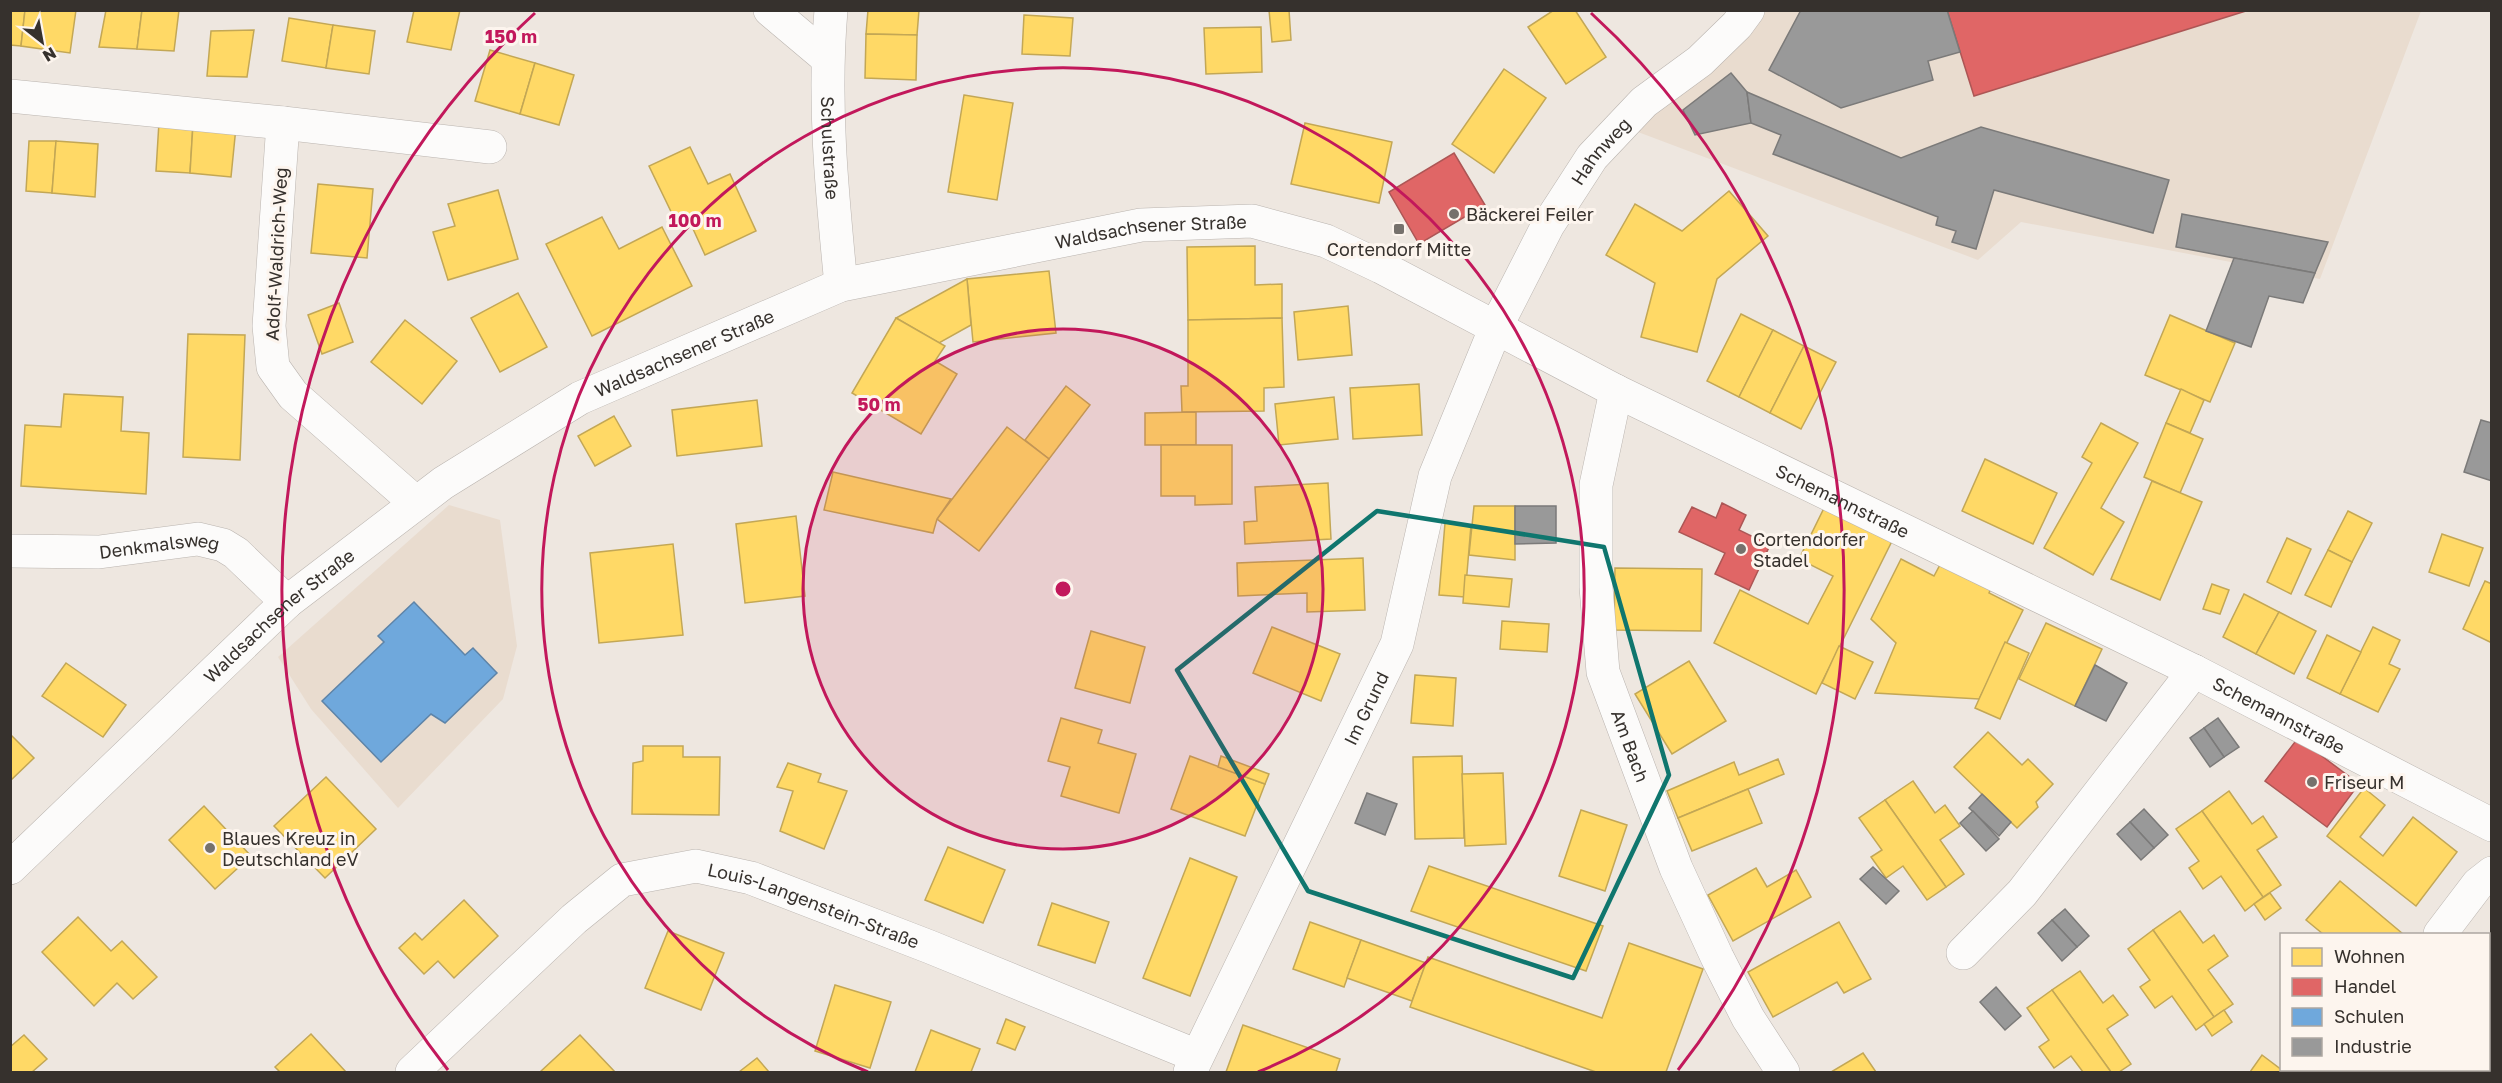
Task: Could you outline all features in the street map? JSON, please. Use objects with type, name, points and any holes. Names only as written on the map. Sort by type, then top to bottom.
[{"type":"street","points":[[770,10],[827,58]]},
{"type":"street","name":"Schulstraße","points":[[831,10],[827,58],[828,164],[841,285]]},
{"type":"street","name":"Hahnweg","points":[[1496,327],[1548,225],[1592,157],[1644,102],[1700,61],[1737,25],[1748,10]]},
{"type":"street","points":[[10,96],[283,123],[490,147]]},
{"type":"street","name":"Adolf-Waldrich-Weg","points":[[283,123],[269,326],[273,367],[293,395],[416,503]]},
{"type":"street","name":"Waldsachsener Straße","points":[[10,868],[286,602],[416,503],[580,398],[841,285],[1141,225],[1252,221],[1326,240],[1496,327]]},
{"type":"street","name":"Schemannstraße","points":[[1496,327],[1616,391],[2194,671],[2492,825]]},
{"type":"street","name":"Im Grund","points":[[1193,1064],[1397,644],[1435,476],[1496,327]]},
{"type":"street","name":"Am Bach","points":[[1616,391],[1596,485],[1596,587],[1603,672],[1681,878],[1748,1018],[1783,1072]]},
{"type":"street","name":"Denkmalsweg","points":[[10,551],[99,552],[198,539],[223,545],[236,553],[286,602]]},
{"type":"street","name":"Schemannstraße","points":[[1963,953],[2022,893],[2194,671]]},
{"type":"street","name":"Louis-Langenstein-Straße","points":[[412,1072],[574,920],[622,880],[696,866],[751,878],[930,947],[1193,1064]]},
{"type":"street","points":[[2441,933],[2478,884],[2492,873]]},
{"type":"highlighted area","points":[[1377,511],[1604,547],[1669,775],[1573,978],[1308,891],[1177,670]]},
{"type":"shaded area","points":[[1727,11],[2421,11],[2320,279],[2021,222],[1978,260],[1638,132]]},
{"type":"shaded area","points":[[449,505],[500,520],[517,646],[503,699],[398,808],[311,709],[278,657]]},
{"type":"building: Wohnen","points":[[10,10],[25,10],[21,46],[10,45]]},
{"type":"building: Wohnen","points":[[25,10],[76,10],[70,53],[21,46]]},
{"type":"building: Wohnen","points":[[106,10],[142,10],[137,49],[99,47]]},
{"type":"building: Wohnen","points":[[142,10],[179,10],[174,51],[137,49]]},
{"type":"building: Wohnen","points":[[414,10],[460,10],[451,50],[407,42]]},
{"type":"building: Wohnen","points":[[868,10],[919,10],[917,35],[866,34]]},
{"type":"building: Wohnen","points":[[1269,10],[1289,10],[1291,40],[1272,42]]},
{"type":"building: Wohnen","points":[[1554,10],[1575,10],[1606,57],[1566,84],[1528,27]]},
{"type":"building: Wohnen","points":[[1024,15],[1073,18],[1070,56],[1022,54]]},
{"type":"building: Wohnen","points":[[289,18],[333,25],[326,68],[282,61]]},
{"type":"building: Wohnen","points":[[333,25],[375,31],[369,74],[326,68]]},
{"type":"building: Wohnen","points":[[1261,27],[1262,72],[1206,74],[1204,28]]},
{"type":"building: Wohnen","points":[[254,30],[247,77],[207,76],[211,31]]},
{"type":"building: Wohnen","points":[[866,34],[917,35],[916,80],[865,78]]},
{"type":"building: Wohnen","points":[[490,50],[535,63],[520,114],[475,101]]},
{"type":"building: Wohnen","points":[[535,63],[574,75],[559,125],[520,114]]},
{"type":"building: Wohnen","points":[[1504,69],[1546,98],[1494,173],[1452,144]]},
{"type":"building: Wohnen","points":[[964,95],[1013,103],[997,200],[948,192]]},
{"type":"building: Wohnen","points":[[159,122],[193,124],[190,173],[156,171]]},
{"type":"building: Wohnen","points":[[1305,123],[1392,142],[1379,203],[1291,184]]},
{"type":"building: Wohnen","points":[[193,124],[236,127],[231,177],[190,173]]},
{"type":"building: Wohnen","points":[[29,141],[56,141],[52,193],[26,191]]},
{"type":"building: Wohnen","points":[[56,141],[98,144],[95,197],[52,193]]},
{"type":"building: Wohnen","points":[[690,147],[708,184],[730,174],[756,231],[705,255],[688,218],[677,224],[649,166]]},
{"type":"building: Wohnen","points":[[318,184],[373,189],[367,258],[311,253]]},
{"type":"building: Wohnen","points":[[498,190],[518,259],[448,280],[433,232],[455,226],[448,204]]},
{"type":"building: Wohnen","points":[[1729,191],[1768,236],[1717,279],[1697,352],[1641,337],[1655,283],[1606,255],[1635,204],[1682,231]]},
{"type":"building: Wohnen","points":[[602,217],[619,249],[662,227],[692,286],[592,336],[546,244]]},
{"type":"building: Wohnen","points":[[1255,246],[1255,285],[1282,284],[1282,318],[1188,320],[1187,247]]},
{"type":"building: Wohnen","points":[[1049,271],[1056,333],[973,342],[967,279]]},
{"type":"building: Wohnen","points":[[967,279],[971,325],[939,343],[896,318]]},
{"type":"building: Wohnen","points":[[518,293],[547,347],[500,372],[471,318]]},
{"type":"building: Wohnen","points":[[339,303],[353,342],[322,354],[308,315]]},
{"type":"building: Wohnen","points":[[1348,306],[1352,355],[1298,360],[1294,312]]},
{"type":"building: Wohnen","points":[[1741,314],[1773,330],[1739,397],[1707,381]]},
{"type":"building: Wohnen","points":[[2170,315],[2235,343],[2210,402],[2145,375]]},
{"type":"building: Wohnen","points":[[896,318],[945,346],[935,361],[957,374],[921,434],[852,393]]},
{"type":"building: Wohnen","points":[[1282,318],[1284,387],[1264,388],[1264,411],[1182,412],[1181,386],[1188,386],[1188,320]]},
{"type":"building: Wohnen","points":[[405,320],[457,361],[422,404],[371,362]]},
{"type":"building: Wohnen","points":[[1773,330],[1804,346],[1770,413],[1739,397]]},
{"type":"building: Wohnen","points":[[188,334],[245,335],[240,460],[183,457]]},
{"type":"building: Wohnen","points":[[1804,346],[1836,362],[1801,429],[1770,413]]},
{"type":"building: Wohnen","points":[[1419,384],[1422,435],[1353,439],[1350,388]]},
{"type":"building: Wohnen","points":[[1066,386],[1090,405],[1049,459],[1025,440]]},
{"type":"building: Wohnen","points":[[2181,389],[2204,400],[2190,433],[2166,423]]},
{"type":"building: Wohnen","points":[[64,394],[123,397],[121,431],[149,433],[146,494],[21,486],[25,425],[61,427]]},
{"type":"building: Wohnen","points":[[1334,397],[1338,439],[1279,445],[1275,404]]},
{"type":"building: Wohnen","points":[[757,400],[762,446],[677,456],[672,410]]},
{"type":"building: Wohnen","points":[[1196,412],[1196,445],[1145,445],[1145,413]]},
{"type":"building: Wohnen","points":[[614,416],[631,446],[595,466],[578,436]]},
{"type":"building: Wohnen","points":[[2101,423],[2138,443],[2101,508],[2124,522],[2093,575],[2044,548],[2092,463],[2082,457]]},
{"type":"building: Wohnen","points":[[2166,423],[2203,439],[2180,493],[2144,477]]},
{"type":"building: Wohnen","points":[[1007,427],[1049,459],[979,551],[937,519]]},
{"type":"building: Wohnen","points":[[1161,445],[1232,445],[1232,504],[1195,505],[1195,496],[1161,496]]},
{"type":"building: Wohnen","points":[[1985,459],[2057,493],[2033,544],[1962,511]]},
{"type":"building: Wohnen","points":[[833,472],[951,499],[937,519],[933,533],[824,510]]},
{"type":"building: Wohnen","points":[[2152,481],[2202,502],[2160,600],[2111,579]]},
{"type":"building: Wohnen","points":[[1328,483],[1331,539],[1245,544],[1244,522],[1257,521],[1255,487]]},
{"type":"building: Wohnen","points":[[1826,504],[1894,537],[1816,694],[1714,643],[1740,590],[1808,624],[1833,576],[1799,559]]},
{"type":"building: Wohnen","points":[[1474,506],[1515,506],[1515,560],[1469,555]]},
{"type":"building: Wohnen","points":[[2348,511],[2372,523],[2352,562],[2328,550]]},
{"type":"building: Wohnen","points":[[796,516],[805,596],[745,603],[736,524]]},
{"type":"building: Wohnen","points":[[1445,523],[1471,525],[1465,597],[1439,595]]},
{"type":"building: Wohnen","points":[[2442,534],[2483,548],[2469,586],[2429,572]]},
{"type":"building: Wohnen","points":[[2287,538],[2311,549],[2291,594],[2267,582]]},
{"type":"building: Wohnen","points":[[673,544],[683,635],[599,643],[590,553]]},
{"type":"building: Wohnen","points":[[2328,550],[2352,562],[2331,607],[2305,595]]},
{"type":"building: Wohnen","points":[[1363,558],[1365,610],[1307,612],[1307,593],[1238,596],[1237,563]]},
{"type":"building: Wohnen","points":[[1901,559],[1934,576],[1942,561],[1992,586],[1989,593],[2023,610],[1979,699],[1875,693],[1896,643],[1871,619]]},
{"type":"building: Wohnen","points":[[1615,568],[1702,569],[1701,631],[1614,630]]},
{"type":"building: Wohnen","points":[[1465,575],[1512,579],[1509,607],[1463,603]]},
{"type":"building: Wohnen","points":[[2485,581],[2492,584],[2492,643],[2463,629]]},
{"type":"building: Wohnen","points":[[2212,584],[2229,590],[2220,614],[2203,609]]},
{"type":"building: Wohnen","points":[[2244,594],[2279,612],[2256,654],[2223,637]]},
{"type":"building: Wohnen","points":[[2279,612],[2316,631],[2294,674],[2256,654]]},
{"type":"building: Wohnen","points":[[1502,621],[1549,624],[1547,652],[1500,649]]},
{"type":"building: Wohnen","points":[[2046,623],[2102,649],[2075,706],[2019,679]]},
{"type":"building: Wohnen","points":[[1272,627],[1340,654],[1321,701],[1253,673]]},
{"type":"building: Wohnen","points":[[2373,627],[2400,640],[2389,664],[2400,669],[2378,712],[2340,694]]},
{"type":"building: Wohnen","points":[[1091,631],[1145,647],[1130,703],[1075,688]]},
{"type":"building: Wohnen","points":[[2327,635],[2361,652],[2340,694],[2307,678]]},
{"type":"building: Wohnen","points":[[2005,642],[2029,653],[2000,719],[1975,708]]},
{"type":"building: Wohnen","points":[[1839,646],[1873,662],[1855,699],[1822,683]]},
{"type":"building: Wohnen","points":[[1689,661],[1726,721],[1672,754],[1635,694]]},
{"type":"building: Wohnen","points":[[66,663],[126,705],[103,737],[42,696]]},
{"type":"building: Wohnen","points":[[1415,675],[1456,678],[1453,726],[1411,723]]},
{"type":"building: Wohnen","points":[[1061,718],[1102,730],[1098,743],[1136,754],[1119,813],[1061,796],[1070,767],[1048,761]]},
{"type":"building: Wohnen","points":[[1988,732],[2022,765],[2028,759],[2053,784],[2036,802],[2038,807],[2017,828],[1954,767]]},
{"type":"building: Wohnen","points":[[10,734],[34,758],[10,781]]},
{"type":"building: Wohnen","points":[[643,746],[683,746],[683,757],[720,757],[719,815],[632,814],[633,763],[643,761]]},
{"type":"building: Wohnen","points":[[1190,756],[1265,784],[1245,836],[1171,809]]},
{"type":"building: Wohnen","points":[[1221,756],[1269,774],[1265,784],[1218,767]]},
{"type":"building: Wohnen","points":[[1462,756],[1464,838],[1415,839],[1413,757]]},
{"type":"building: Wohnen","points":[[1778,759],[1784,774],[1678,818],[1667,791],[1734,762],[1739,775]]},
{"type":"building: Wohnen","points":[[788,763],[821,774],[818,782],[847,791],[824,849],[780,831],[793,791],[777,787]]},
{"type":"building: Wohnen","points":[[1503,773],[1506,844],[1465,846],[1462,774]]},
{"type":"building: Wohnen","points":[[326,777],[376,829],[325,878],[274,826]]},
{"type":"building: Wohnen","points":[[1913,781],[1935,813],[1945,805],[1960,826],[1940,840],[1964,874],[1946,887],[1885,800]]},
{"type":"building: Wohnen","points":[[2364,788],[2385,805],[2360,837],[2383,856],[2413,817],[2457,852],[2416,906],[2327,836]]},
{"type":"building: Wohnen","points":[[1748,789],[1762,823],[1692,851],[1678,818]]},
{"type":"building: Wohnen","points":[[2229,791],[2252,824],[2263,816],[2277,837],[2257,850],[2281,885],[2263,897],[2202,811]]},
{"type":"building: Wohnen","points":[[1885,800],[1946,887],[1927,900],[1903,866],[1886,878],[1871,857],[1882,850],[1859,818]]},
{"type":"building: Wohnen","name":"Blaues Kreuz in Deutschland eV","points":[[204,806],[251,856],[215,889],[169,840]]},
{"type":"building: Wohnen","points":[[1581,810],[1627,825],[1605,891],[1559,876]]},
{"type":"building: Wohnen","points":[[2202,811],[2263,897],[2245,911],[2221,876],[2203,889],[2189,868],[2199,861],[2176,829]]},
{"type":"building: Wohnen","points":[[948,847],[1005,870],[983,923],[925,900]]},
{"type":"building: Wohnen","points":[[1190,858],[1237,877],[1190,996],[1143,978]]},
{"type":"building: Wohnen","points":[[1429,866],[1603,926],[1586,971],[1411,911]]},
{"type":"building: Wohnen","points":[[1756,868],[1767,887],[1796,870],[1811,897],[1733,941],[1708,895]]},
{"type":"building: Wohnen","points":[[2340,881],[2402,933],[2322,933],[2306,920]]},
{"type":"building: Wohnen","points":[[2270,893],[2281,908],[2265,920],[2254,904]]},
{"type":"building: Wohnen","points":[[464,900],[498,936],[454,978],[438,961],[424,974],[399,948],[415,933],[422,940]]},
{"type":"building: Wohnen","points":[[1052,903],[1109,922],[1095,963],[1038,945]]},
{"type":"building: Wohnen","points":[[2180,911],[2203,943],[2214,935],[2228,956],[2208,970],[2233,1004],[2214,1017],[2153,930]]},
{"type":"building: Wohnen","points":[[78,917],[111,951],[122,941],[157,977],[133,999],[117,983],[94,1006],[42,952]]},
{"type":"building: Wohnen","points":[[1310,922],[1361,940],[1344,987],[1293,969]]},
{"type":"building: Wohnen","points":[[1839,922],[1871,979],[1844,993],[1837,982],[1773,1017],[1748,972]]},
{"type":"building: Wohnen","points":[[2153,930],[2214,1017],[2196,1030],[2172,996],[2155,1008],[2140,987],[2150,980],[2128,949]]},
{"type":"building: Wohnen","points":[[668,931],[724,953],[701,1010],[645,988]]},
{"type":"building: Wohnen","points":[[1361,940],[1426,963],[1412,1001],[1347,978]]},
{"type":"building: Wohnen","points":[[1629,943],[1703,969],[1666,1072],[1596,1072],[1410,1007],[1428,957],[1602,1018]]},
{"type":"building: Wohnen","points":[[2080,971],[2103,1003],[2113,995],[2128,1015],[2107,1029],[2131,1064],[2119,1072],[2111,1072],[2052,990]]},
{"type":"building: Wohnen","points":[[835,985],[891,1002],[870,1068],[815,1051]]},
{"type":"building: Wohnen","points":[[2052,990],[2111,1072],[2083,1072],[2071,1056],[2054,1068],[2039,1047],[2049,1040],[2027,1008]]},
{"type":"building: Wohnen","points":[[2224,1010],[2232,1022],[2212,1036],[2204,1024]]},
{"type":"building: Wohnen","points":[[1006,1019],[1025,1027],[1015,1050],[997,1043]]},
{"type":"building: Wohnen","points":[[1243,1025],[1340,1059],[1336,1072],[1226,1072]]},
{"type":"building: Wohnen","points":[[931,1030],[980,1049],[971,1072],[915,1072]]},
{"type":"building: Wohnen","points":[[311,1034],[346,1072],[280,1072],[275,1067]]},
{"type":"building: Wohnen","points":[[24,1035],[47,1059],[32,1072],[10,1072],[10,1047]]},
{"type":"building: Wohnen","points":[[580,1035],[615,1072],[540,1072]]},
{"type":"building: Wohnen","points":[[1863,1053],[1876,1072],[1831,1072]]},
{"type":"building: Wohnen","points":[[2262,1055],[2280,1068],[2280,1071],[2287,1072],[2250,1072]]},
{"type":"building: Wohnen","points":[[757,1058],[769,1072],[739,1072]]},
{"type":"building: Handel","points":[[1947,10],[2249,10],[1974,96]]},
{"type":"building: Handel","points":[[1454,153],[1485,205],[1419,244],[1389,192]]},
{"type":"building: Handel","name":"Cortendorfer Stadel","points":[[1722,503],[1746,515],[1739,530],[1770,545],[1749,590],[1715,574],[1725,553],[1679,532],[1692,507],[1716,518]]},
{"type":"building: Handel","name":"Friseur M","points":[[2298,738],[2359,784],[2327,827],[2265,781]]},
{"type":"building: Schulen","points":[[414,602],[465,655],[473,648],[497,673],[445,723],[431,714],[381,762],[322,701],[384,642],[378,636]]},
{"type":"building: Industrie","points":[[1801,10],[1947,10],[1960,52],[1928,61],[1933,80],[1841,108],[1769,70]]},
{"type":"building: Industrie","points":[[1731,73],[1747,92],[1751,123],[1695,135],[1683,110]]},
{"type":"building: Industrie","points":[[1747,92],[1901,158],[1981,127],[2169,180],[2153,233],[1994,190],[1976,249],[1952,242],[1956,231],[1936,225],[1938,217],[1773,154],[1781,135],[1751,123]]},
{"type":"building: Industrie","points":[[2182,214],[2328,242],[2315,273],[2176,247]]},
{"type":"building: Industrie","points":[[2234,258],[2315,273],[2303,303],[2269,296],[2251,347],[2206,331]]},
{"type":"building: Industrie","points":[[2481,420],[2492,423],[2492,481],[2464,472]]},
{"type":"building: Industrie","points":[[1515,506],[1556,506],[1556,543],[1515,544]]},
{"type":"building: Industrie","points":[[2095,665],[2127,683],[2106,721],[2075,706]]},
{"type":"building: Industrie","points":[[2218,718],[2239,747],[2224,757],[2204,728]]},
{"type":"building: Industrie","points":[[2204,728],[2224,757],[2210,767],[2190,738]]},
{"type":"building: Industrie","points":[[1367,793],[1397,804],[1385,835],[1355,823]]},
{"type":"building: Industrie","points":[[1982,794],[2011,822],[1999,836],[1969,808]]},
{"type":"building: Industrie","points":[[2144,809],[2168,835],[2154,848],[2130,822]]},
{"type":"building: Industrie","points":[[1973,811],[1999,839],[1986,851],[1960,823]]},
{"type":"building: Industrie","points":[[2130,822],[2154,848],[2141,860],[2117,834]]},
{"type":"building: Industrie","points":[[1873,867],[1899,891],[1886,904],[1860,879]]},
{"type":"building: Industrie","points":[[2065,909],[2089,936],[2077,947],[2052,920]]},
{"type":"building: Industrie","points":[[2052,920],[2077,947],[2062,961],[2038,933]]},
{"type":"building: Industrie","points":[[1996,987],[2021,1016],[2005,1030],[1980,1002]]},
{"type":"place","name":"Bäckerei Feiler","points":[[1454,214]]},
{"type":"place","name":"Cortendorf Mitte","points":[[1399,229]]},
{"type":"place","name":"Cortendorfer Stadel","points":[[1741,549]]},
{"type":"place","name":"Friseur M","points":[[2312,782]]},
{"type":"place","name":"Blaues Kreuz in Deutschland eV","points":[[210,848]]}]
